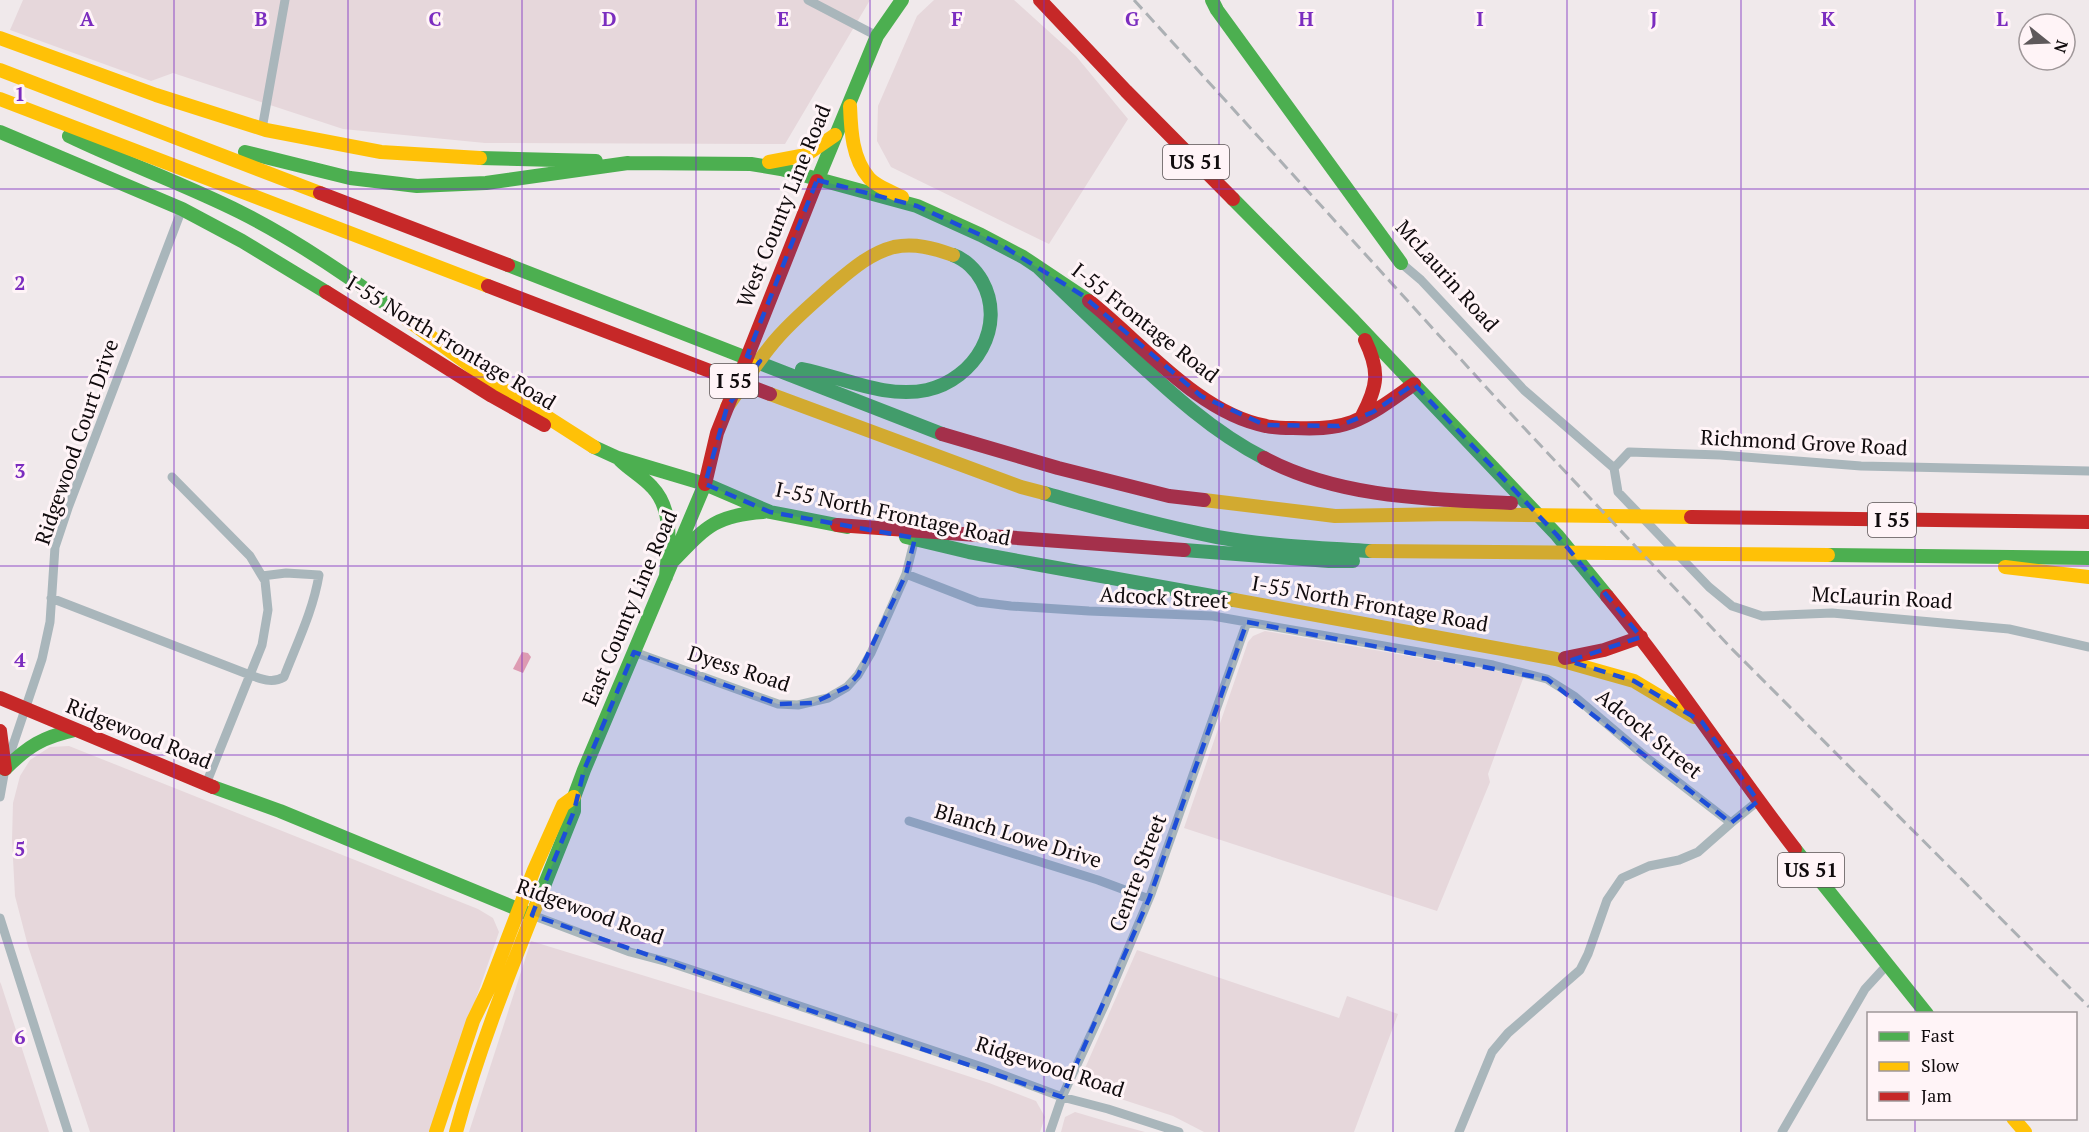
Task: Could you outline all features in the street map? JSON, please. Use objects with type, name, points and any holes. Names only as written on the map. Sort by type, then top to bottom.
[{"type":"main road","name":"US 51","points":[[1040,0],[1126,91],[1354,321],[1557,535],[1641,637],[1758,801],[1925,1012]]},
{"type":"main road","name":"McLaurin Road","points":[[1212,0],[1401,263]]},
{"type":"main road","name":"West County Line Road","points":[[717,433],[850,97],[877,36],[902,1]]},
{"type":"main road","points":[[0,38],[156,95],[262,129],[381,152],[448,157],[628,163],[751,164],[777,162],[806,155],[835,135]]},
{"type":"main road","name":"I 55","points":[[0,69],[943,434],[1058,468],[1169,496],[1335,516],[1453,507],[1542,505],[1632,518],[2089,522]]},
{"type":"main road","points":[[850,97],[850,132],[855,153],[870,179],[917,206]]},
{"type":"main road","points":[[0,100],[96,150],[200,192],[264,224],[323,261],[478,372],[594,447]]},
{"type":"main road","name":"I 55","points":[[0,100],[726,378],[1021,488],[1218,537],[1294,547],[1379,551],[2089,558]]},
{"type":"main road","points":[[92,105],[268,159],[350,178],[417,186],[486,183],[628,163]]},
{"type":"main road","name":"I-55 North Frontage Road","points":[[0,132],[182,209],[277,262],[541,424],[618,458],[705,484],[770,512],[915,538],[981,555],[1556,659],[1634,681],[1702,722]]},
{"type":"main road","name":"I-55 Frontage Road","points":[[751,164],[781,169],[917,206],[998,243],[1082,295],[1201,396],[1232,414],[1265,426],[1307,429],[1339,426],[1373,412],[1414,384]]},
{"type":"main road","points":[[727,407],[773,344],[799,316],[852,268],[882,251],[923,245],[956,254],[972,265],[992,305],[992,328],[984,348],[973,365],[952,380],[929,389],[903,392],[808,370],[767,364]]},
{"type":"main road","points":[[1039,268],[1155,379],[1215,430],[1260,457],[1297,474],[1359,490],[1420,498],[1453,507]]},
{"type":"main road","points":[[1354,321],[1373,355],[1378,377],[1372,398],[1362,416]]},
{"type":"main road","name":"East County Line Road","points":[[456,1132],[525,912],[563,805],[574,797],[705,484],[717,433]]},
{"type":"main road","points":[[618,458],[636,476],[653,488],[662,501],[667,518],[666,577]]},
{"type":"main road","points":[[673,561],[711,523],[724,516],[770,512]]},
{"type":"main road","points":[[837,525],[1329,561],[1389,560],[1489,553]]},
{"type":"main road","points":[[1926,557],[2089,577]]},
{"type":"main road","points":[[1556,659],[1594,654],[1617,648],[1641,637]]},
{"type":"main road","name":"Ridgewood Road","points":[[0,698],[206,784],[280,811],[525,912]]},
{"type":"main road","points":[[5,769],[31,744],[42,738],[75,730]]},
{"type":"main road","points":[[0,731],[5,769]]},
{"type":"main road","name":"East County Line Road","points":[[436,1132],[471,1027],[525,912]]},
{"type":"main road","points":[[2014,1120],[2025,1132]]},
{"type":"street","points":[[262,129],[285,0]]},
{"type":"street","points":[[808,0],[877,36]]},
{"type":"street","name":"Ridgewood Court Drive","points":[[0,797],[5,769],[23,709],[42,659],[50,622],[56,547],[68,508],[182,209]]},
{"type":"street","name":"McLaurin Road","points":[[1401,263],[1421,280],[1518,384],[1614,468],[1618,492],[1709,587],[1732,606],[1762,616],[1832,613],[1968,624],[2008,629],[2089,647]]},
{"type":"street","name":"Richmond Grove Road","points":[[1614,468],[1629,452],[1861,466],[2089,471]]},
{"type":"street","points":[[172,477],[250,556],[265,581],[268,610],[262,645],[206,784]]},
{"type":"street","name":"Dyess Road","points":[[634,652],[755,698],[778,704],[813,703],[828,698],[847,687],[858,675],[871,653],[906,574],[915,538]]},
{"type":"street","points":[[51,598],[250,675],[275,681],[284,677],[303,632],[319,575],[286,573],[262,576]]},
{"type":"street","name":"Adcock Street","points":[[906,574],[978,602],[1089,611],[1213,616],[1474,662],[1547,679],[1574,696],[1647,758],[1731,823]]},
{"type":"street","name":"Centre Street","points":[[1050,1132],[1062,1097],[1105,1005],[1149,899],[1178,823],[1246,622]]},
{"type":"street","points":[[1459,1132],[1492,1052],[1508,1033],[1580,970],[1608,900],[1622,878],[1649,866],[1679,860],[1698,852],[1758,801]]},
{"type":"street","name":"Blanch Lowe Drive","points":[[909,821],[1098,880],[1149,899]]},
{"type":"street","name":"Ridgewood Road","points":[[525,912],[630,952],[668,962],[982,1067],[1062,1097],[1179,1132]]},
{"type":"street","points":[[0,918],[69,1132]]},
{"type":"street","points":[[1782,1132],[1865,989],[1887,965]]},
{"type":"highlighted area","points":[[817,180],[917,206],[998,243],[1082,295],[1201,396],[1265,425],[1339,426],[1373,412],[1414,384],[1557,535],[1641,637],[1569,661],[1634,681],[1702,722],[1758,801],[1731,823],[1547,679],[1247,622],[1149,899],[1062,1097],[532,915],[574,811],[584,770],[634,652],[778,704],[813,703],[847,687],[858,675],[906,574],[915,538],[770,512],[705,484],[727,407],[760,361],[747,356]]},
{"type":"shaded area","points":[[23,0],[870,0],[785,144],[485,143],[343,129],[173,73],[151,81],[10,30]]},
{"type":"shaded area","points":[[934,0],[1014,0],[1076,56],[1128,119],[1049,244],[891,167],[877,141],[878,106],[917,16]]},
{"type":"shaded area","points":[[1265,631],[1524,676],[1488,774],[1490,782],[1437,911],[1184,828],[1248,642],[1253,636]]},
{"type":"shaded area","points":[[522,652],[528,653],[531,657],[523,673],[513,669]]},
{"type":"shaded area","points":[[69,746],[478,909],[493,918],[499,932],[430,1132],[90,1132],[28,946],[15,896],[13,803],[20,776],[30,760],[50,747]]},
{"type":"shaded area","points":[[531,941],[989,1083],[1036,1101],[1045,1117],[1040,1132],[469,1132]]},
{"type":"shaded area","points":[[1137,950],[1339,1018],[1347,996],[1398,1014],[1354,1132],[1204,1132],[1173,1116],[1083,1085],[1082,1075]]},
{"type":"shaded area","points":[[0,982],[1,984],[49,1132],[0,1132]]},
{"type":"shaded area","points":[[1075,1112],[1145,1132],[1061,1132],[1065,1117]]},
{"type":"railway","points":[[1134,0],[1496,398],[1731,648],[2089,1007]]},
{"type":"traffic: fast","points":[[817,181],[877,36],[902,0]]},
{"type":"traffic: fast","points":[[1212,0],[1401,263]]},
{"type":"traffic: fast","points":[[0,132],[182,209],[242,241],[326,292]]},
{"type":"traffic: fast","points":[[69,136],[198,192],[261,223],[321,259],[397,312]]},
{"type":"traffic: fast","points":[[245,152],[350,178],[417,186],[486,183],[628,163]]},
{"type":"traffic: fast","points":[[480,158],[596,161]]},
{"type":"traffic: fast","points":[[628,163],[751,164],[781,169],[917,206],[1023,257],[1089,301]]},
{"type":"traffic: fast","points":[[1233,199],[1354,321],[1557,535],[1607,596]]},
{"type":"traffic: fast","points":[[802,369],[896,392],[927,390],[959,375],[972,363],[982,348],[991,315],[989,298],[980,277],[966,262],[953,255]]},
{"type":"traffic: fast","points":[[508,265],[942,434]]},
{"type":"traffic: fast","points":[[1039,268],[1177,397],[1227,436],[1264,458]]},
{"type":"traffic: fast","points":[[594,447],[618,458],[705,484],[770,512],[847,527]]},
{"type":"traffic: fast","points":[[620,460],[652,487],[664,507],[669,542],[666,577]]},
{"type":"traffic: fast","points":[[536,906],[574,811],[574,797],[584,770],[705,484]]},
{"type":"traffic: fast","points":[[1044,493],[1217,537],[1275,545],[1372,551]]},
{"type":"traffic: fast","points":[[673,561],[712,525],[733,516],[763,512]]},
{"type":"traffic: fast","points":[[906,537],[969,552],[1234,600]]},
{"type":"traffic: fast","points":[[1184,550],[1353,561]]},
{"type":"traffic: fast","points":[[1828,555],[2089,558]]},
{"type":"traffic: fast","points":[[5,769],[21,754],[37,744],[75,730]]},
{"type":"traffic: fast","points":[[213,787],[280,811],[532,915]]},
{"type":"traffic: fast","points":[[1795,849],[1925,1012]]},
{"type":"traffic: slow","points":[[0,38],[156,95],[266,130],[381,152],[480,158]]},
{"type":"traffic: slow","points":[[0,70],[320,193]]},
{"type":"traffic: slow","points":[[0,99],[488,286]]},
{"type":"traffic: slow","points":[[850,106],[854,144],[863,170],[876,184],[902,197]]},
{"type":"traffic: slow","points":[[769,162],[806,155],[835,135]]},
{"type":"traffic: slow","points":[[727,407],[785,329],[861,263],[877,253],[902,246],[924,247],[953,255]]},
{"type":"traffic: slow","points":[[397,312],[494,383],[594,447]]},
{"type":"traffic: slow","points":[[770,394],[1021,487],[1044,493]]},
{"type":"traffic: slow","points":[[1204,500],[1335,516],[1452,514],[1691,517]]},
{"type":"traffic: slow","points":[[1372,551],[1828,555]]},
{"type":"traffic: slow","points":[[2005,567],[2089,577]]},
{"type":"traffic: slow","points":[[1234,600],[1556,659],[1634,681],[1694,717]]},
{"type":"traffic: slow","points":[[436,1132],[473,1021],[488,990],[534,870],[563,805],[574,797]]},
{"type":"traffic: slow","points":[[456,1132],[483,1046],[536,906]]},
{"type":"traffic: slow","points":[[2015,1120],[2025,1132]]},
{"type":"traffic: jam","points":[[1040,0],[1233,199]]},
{"type":"traffic: jam","points":[[705,484],[717,433],[817,181]]},
{"type":"traffic: jam","points":[[320,193],[508,265]]},
{"type":"traffic: jam","points":[[488,286],[770,394]]},
{"type":"traffic: jam","points":[[326,292],[492,396],[544,425]]},
{"type":"traffic: jam","points":[[1089,301],[1194,392],[1241,419],[1266,426],[1315,428],[1345,424],[1376,410],[1414,384]]},
{"type":"traffic: jam","points":[[1362,416],[1371,396],[1375,378],[1373,361],[1365,340]]},
{"type":"traffic: jam","points":[[942,434],[1058,468],[1169,496],[1204,500]]},
{"type":"traffic: jam","points":[[1264,458],[1293,471],[1353,489],[1416,498],[1511,503]]},
{"type":"traffic: jam","points":[[1691,517],[2089,522]]},
{"type":"traffic: jam","points":[[837,525],[1184,550]]},
{"type":"traffic: jam","points":[[1607,596],[1656,658],[1795,849]]},
{"type":"traffic: jam","points":[[1565,658],[1604,650],[1641,637]]},
{"type":"traffic: jam","points":[[0,698],[213,787]]},
{"type":"traffic: jam","points":[[0,731],[5,769]]}]
